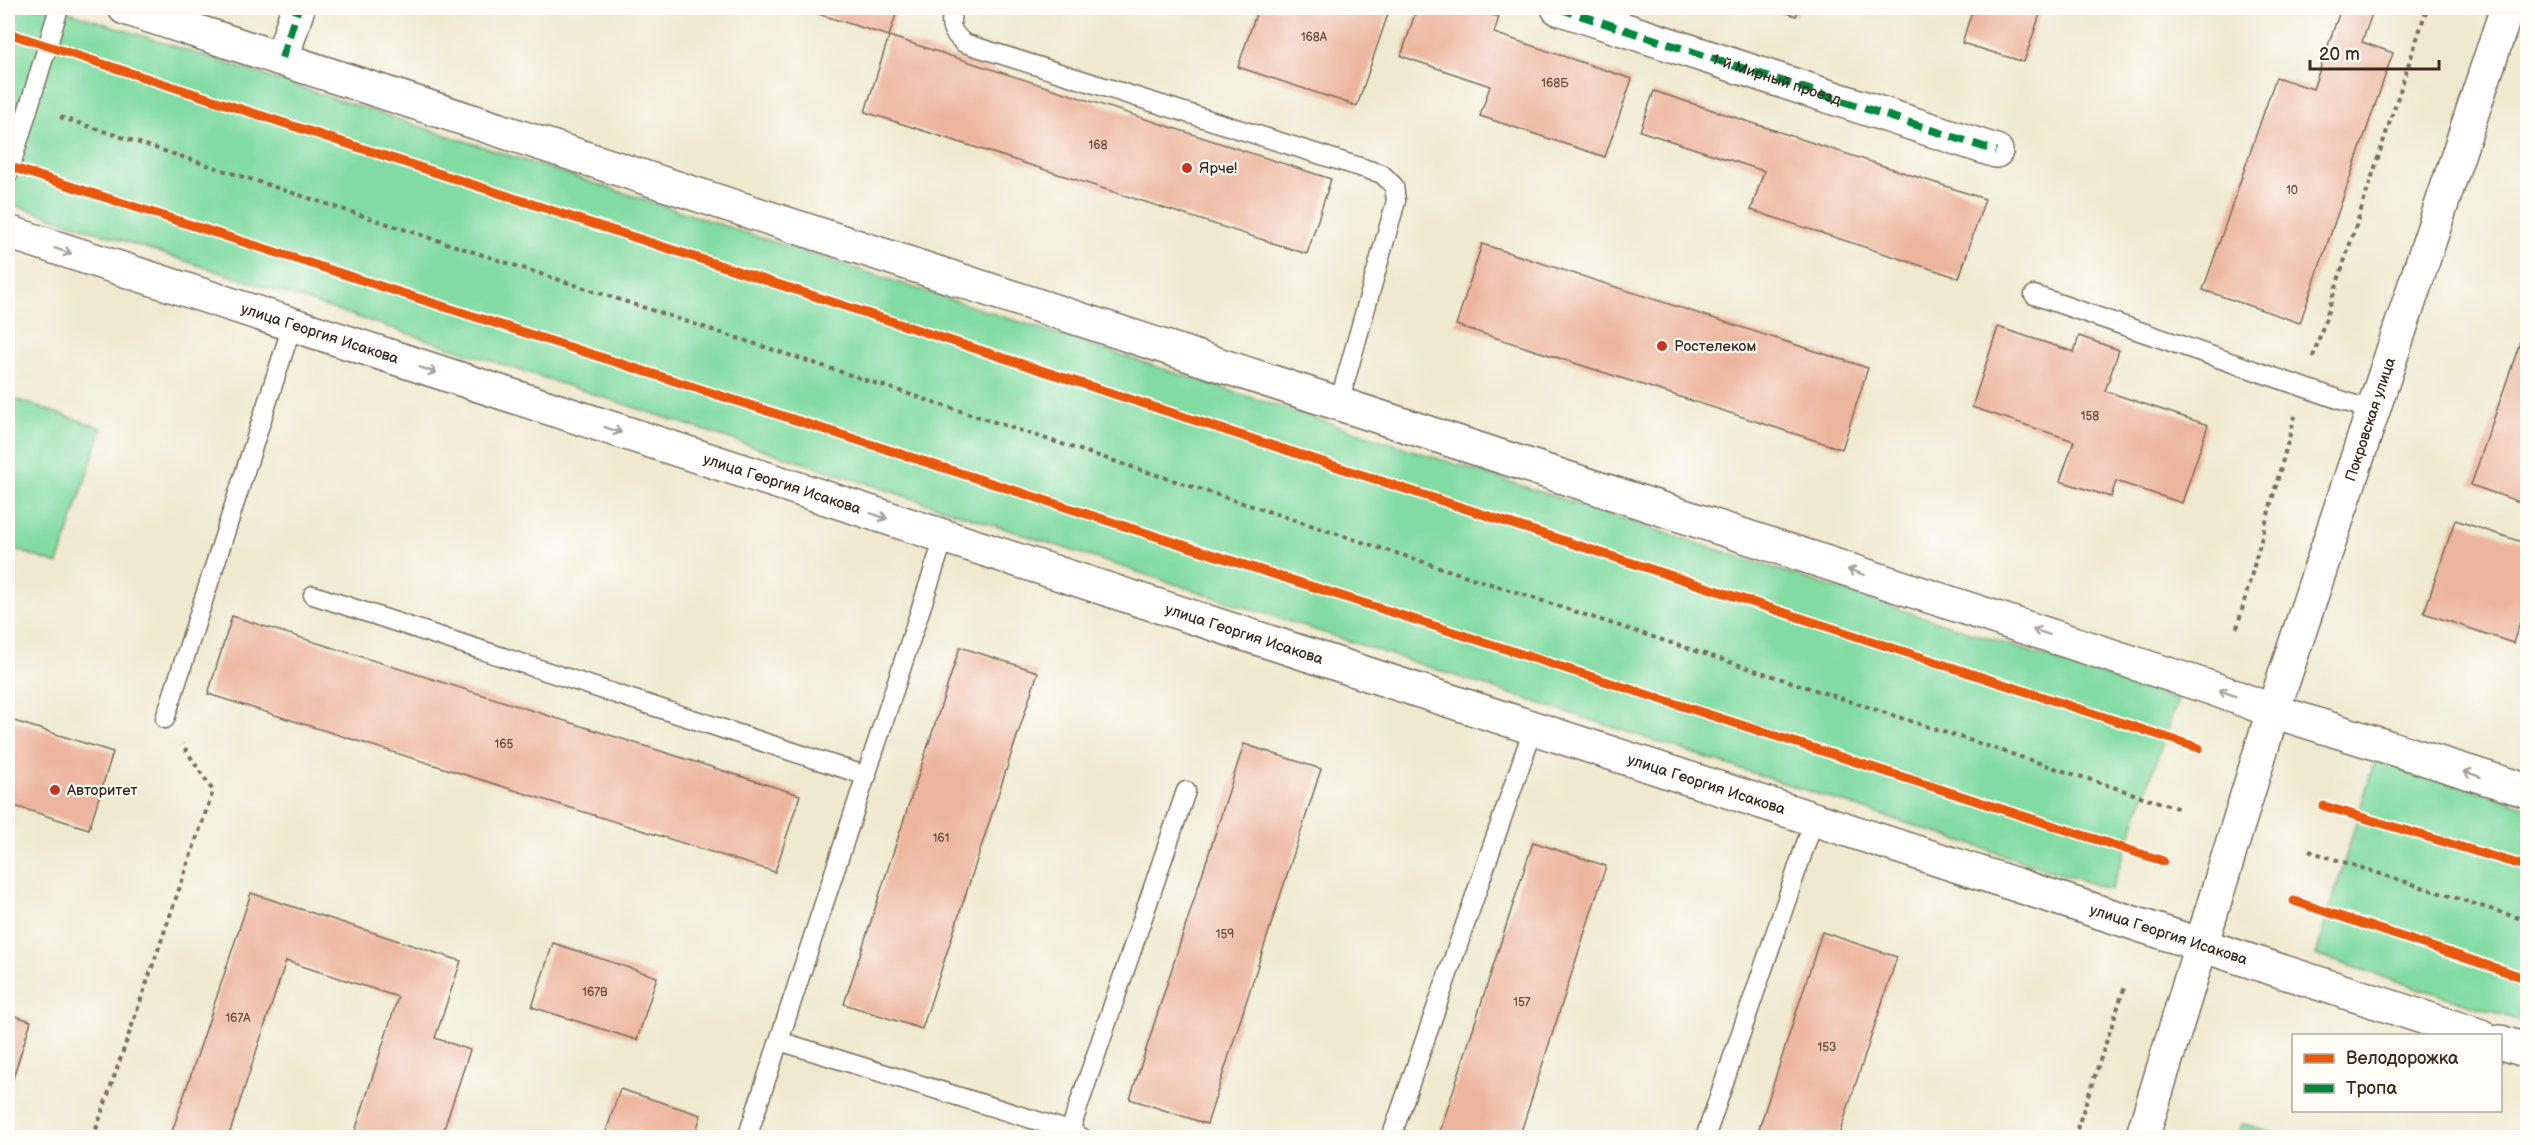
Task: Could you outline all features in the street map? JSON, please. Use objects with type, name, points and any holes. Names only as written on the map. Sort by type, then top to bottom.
[{"type":"street","points":[[125,8],[2217,690],[2273,711],[2528,791]]},
{"type":"street","points":[[282,58],[298,8]]},
{"type":"street","name":"1-й Мирный проезд","points":[[1558,8],[1996,151]]},
{"type":"street","name":"Покровская улица","points":[[2142,1137],[2273,711],[2506,8]]},
{"type":"street","name":"улица Георгия Исакова","points":[[8,232],[944,538],[2478,1034]]},
{"type":"street","points":[[2502,1043],[2528,1051]]},
{"type":"lane","points":[[8,175],[59,8]]},
{"type":"lane","points":[[953,8],[949,25],[954,34],[964,42],[1382,174],[1394,186],[1396,201],[1339,403]]},
{"type":"lane","points":[[2034,295],[2373,411]]},
{"type":"lane","points":[[165,719],[292,326]]},
{"type":"lane","points":[[747,1137],[944,538]]},
{"type":"lane","points":[[313,595],[867,776]]},
{"type":"lane","points":[[1391,1137],[1533,729]]},
{"type":"lane","points":[[779,1041],[1077,1134],[1186,791]]},
{"type":"lane","points":[[1705,1137],[1814,820]]},
{"type":"path","points":[[2237,628],[2303,387],[2427,8]]},
{"type":"path","points":[[28,107],[2180,809]]},
{"type":"path","points":[[93,1137],[213,791],[165,719]]},
{"type":"path","points":[[2309,851],[2528,921]]},
{"type":"path","points":[[2074,1137],[2124,986]]},
{"type":"green space","points":[[8,8],[57,8],[2178,700],[2111,890],[8,203]]},
{"type":"green space","points":[[8,397],[102,428],[58,564],[8,547]]},
{"type":"green space","points":[[2376,757],[2527,807],[2527,1023],[2316,955]]},
{"type":"green space","points":[[2242,1123],[2287,1137],[2237,1137]]},
{"type":"building","points":[[799,8],[898,8],[889,36]]},
{"type":"building","points":[[1258,8],[1390,8],[1357,106],[1238,67]]},
{"type":"building","points":[[1417,8],[1469,8],[1499,17],[1494,33],[1632,79],[1605,157],[1480,116],[1490,86],[1401,56]]},
{"type":"building","points":[[1772,8],[1799,8],[1796,16]]},
{"type":"building","points":[[1973,8],[2042,8],[2024,62],[1962,43]]},
{"type":"building","points":[[2341,8],[2374,8],[2362,42],[2393,53],[2300,323],[2203,290],[2276,77],[2313,89]]},
{"type":"building","points":[[889,36],[1331,179],[1307,254],[865,112]]},
{"type":"building","points":[[1654,91],[1985,199],[1959,278],[1751,210],[1764,171],[1640,131]]},
{"type":"building","name":"Ростелеком","points":[[1482,244],[1868,368],[1842,449],[1456,325]]},
{"type":"building","points":[[2528,323],[2528,505],[2471,485]]},
{"type":"building","points":[[1998,327],[2074,352],[2079,336],[2119,350],[2105,391],[2208,425],[2182,503],[2116,481],[2111,497],[2060,481],[2074,441],[1972,407]]},
{"type":"building","points":[[2455,520],[2528,544],[2528,599],[2513,643],[2424,613]]},
{"type":"building","points":[[232,616],[800,795],[775,872],[208,694]]},
{"type":"building","points":[[960,647],[1038,672],[922,1029],[844,1004]]},
{"type":"building","points":[[8,719],[113,752],[89,829],[8,804]]},
{"type":"building","points":[[1244,744],[1321,769],[1207,1124],[1130,1099]]},
{"type":"building","points":[[1533,842],[1606,866],[1519,1138],[1438,1138]]},
{"type":"building","points":[[251,893],[461,961],[435,1038],[470,1050],[441,1138],[353,1138],[398,997],[286,961],[228,1138],[170,1138]]},
{"type":"building","points":[[1822,932],[1897,957],[1838,1138],[1756,1138]]},
{"type":"building","points":[[553,943],[657,977],[637,1040],[532,1007]]},
{"type":"building","points":[[8,1014],[31,1021],[8,1094]]},
{"type":"building","points":[[620,1089],[701,1115],[694,1138],[604,1138]]},
{"type":"marked path","points":[[282,58],[298,8]]},
{"type":"marked path","points":[[1558,8],[1996,151]]},
{"type":"cycle path","points":[[8,33],[2199,748]]},
{"type":"cycle path","points":[[8,166],[2163,861]]},
{"type":"cycle path","points":[[2324,806],[2528,867]]},
{"type":"cycle path","points":[[2294,901],[2528,979]]},
{"type":"place","name":"Ярче!","points":[[1187,168]]},
{"type":"place","name":"Ростелеком","points":[[1662,346]]},
{"type":"place","name":"Авторитет","points":[[55,790]]}]
